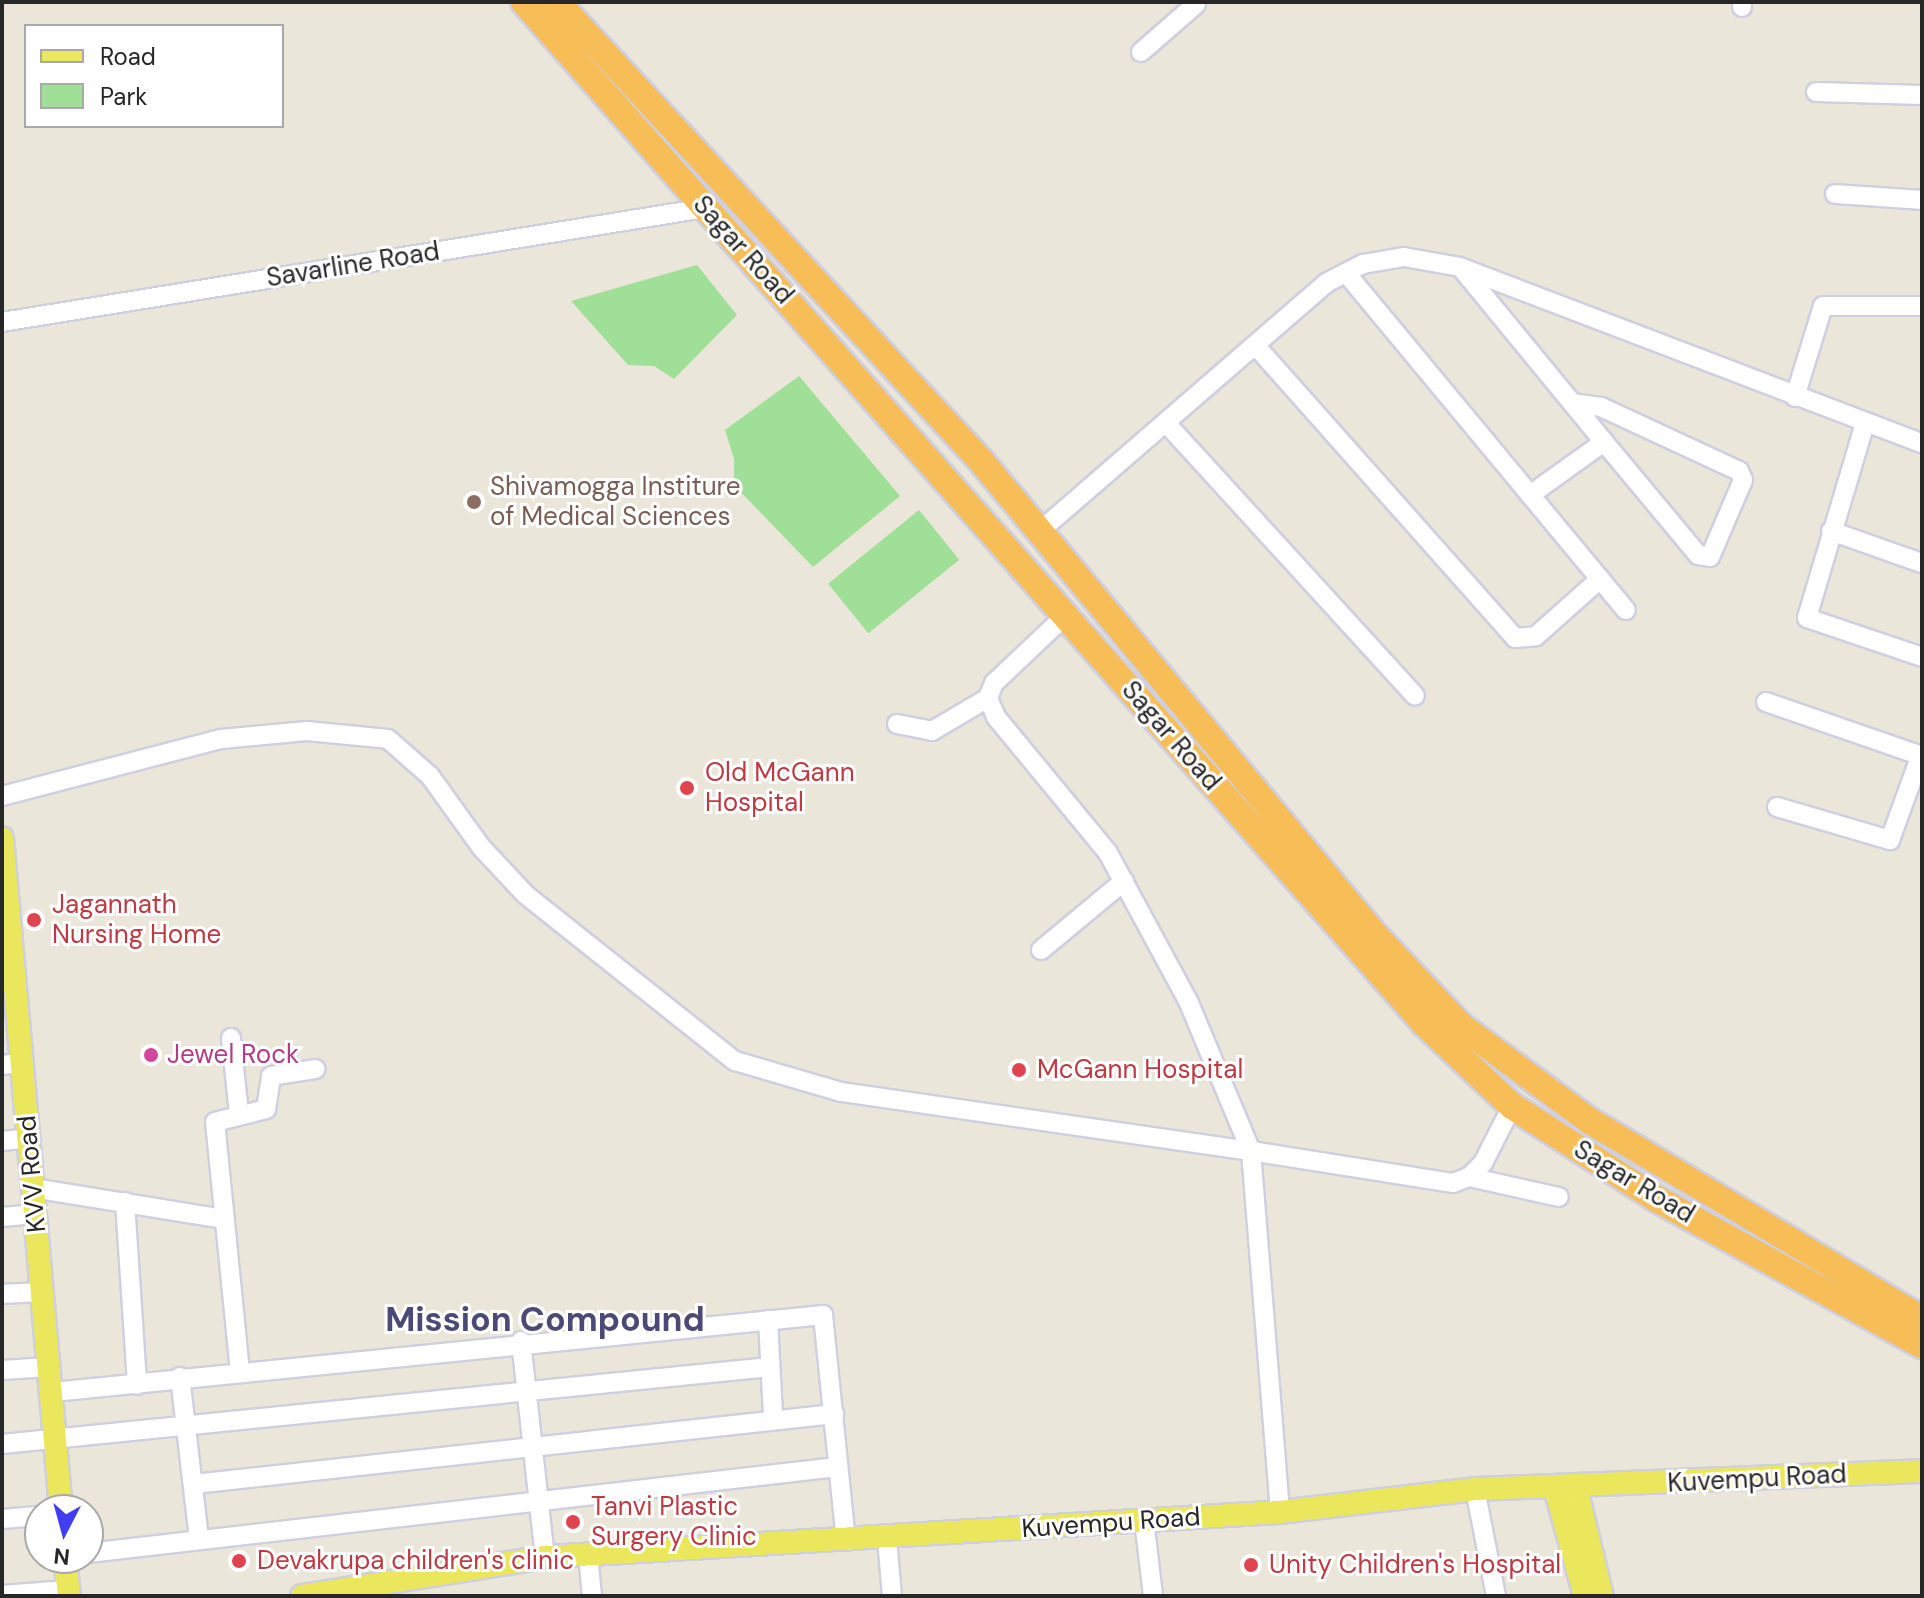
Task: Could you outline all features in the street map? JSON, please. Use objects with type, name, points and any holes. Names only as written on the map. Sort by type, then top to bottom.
[{"type":"highway","name":"Sagar Road","points":[[524,2],[1424,1023],[1512,1106],[1657,1199],[1922,1345]]},
{"type":"highway","name":"Sagar Road","points":[[557,2],[1040,531],[1365,924],[1461,1026],[1590,1121],[1922,1319]]},
{"type":"main road","name":"KVV Road","points":[[2,840],[12,1064],[29,1138],[60,1494]]},
{"type":"main road","name":"Kuvempu Road","points":[[302,1596],[545,1557],[887,1539],[1280,1512],[1475,1489],[1566,1488],[1922,1471]]},
{"type":"main road","points":[[1566,1488],[1585,1596]]},
{"type":"main road","points":[[1566,1488],[1602,1596]]},
{"type":"street","points":[[1141,52],[1196,4]]},
{"type":"street","points":[[1816,92],[1922,95]]},
{"type":"street","points":[[1835,194],[1922,200]]},
{"type":"street","name":"Savarline Road","points":[[2,322],[705,208]]},
{"type":"street","points":[[1040,531],[1326,283],[1363,264],[1404,257],[1460,267],[1922,443]]},
{"type":"street","points":[[1460,267],[1698,555],[1710,557],[1743,480],[1739,471],[1601,407],[1573,403]]},
{"type":"street","points":[[1346,273],[1626,610]]},
{"type":"street","points":[[1795,397],[1823,306],[1922,306]]},
{"type":"street","points":[[1255,345],[1515,638],[1536,636],[1600,579]]},
{"type":"street","points":[[1166,423],[1415,696]]},
{"type":"street","points":[[1865,423],[1807,618],[1922,657]]},
{"type":"street","points":[[1530,495],[1604,442]]},
{"type":"street","points":[[1831,531],[1922,563]]},
{"type":"street","points":[[897,724],[932,731],[988,698],[994,683],[1066,615]]},
{"type":"street","points":[[988,698],[996,717],[1108,853],[1189,1003],[1251,1151],[1280,1512]]},
{"type":"street","points":[[1766,702],[1921,755],[1890,840],[1777,807]]},
{"type":"street","points":[[2,796],[221,739],[307,731],[388,739],[430,776],[482,848],[526,895],[735,1061],[841,1092],[1453,1183],[1469,1177],[1483,1163],[1512,1106]]},
{"type":"street","points":[[1041,950],[1124,881]]},
{"type":"street","points":[[231,1038],[239,1114]]},
{"type":"street","points":[[240,1372],[215,1126],[218,1118],[269,1106],[271,1076],[315,1069]]},
{"type":"street","points":[[2,1141],[29,1138]]},
{"type":"street","points":[[1469,1177],[1559,1197]]},
{"type":"street","points":[[33,1188],[225,1219]]},
{"type":"street","points":[[125,1202],[137,1385]]},
{"type":"street","points":[[2,1217],[35,1214]]},
{"type":"street","points":[[2,1294],[42,1292]]},
{"type":"street","points":[[53,1392],[521,1341],[823,1315],[846,1541]]},
{"type":"street","points":[[768,1320],[773,1417]]},
{"type":"street","points":[[521,1341],[545,1557]]},
{"type":"street","points":[[2,1370],[49,1367]]},
{"type":"street","points":[[2,1444],[770,1367]]},
{"type":"street","points":[[180,1377],[189,1426],[199,1538]]},
{"type":"street","points":[[194,1484],[773,1417],[834,1414]]},
{"type":"street","points":[[104,1551],[199,1538],[251,1537],[837,1467]]},
{"type":"street","points":[[1475,1489],[1496,1596]]},
{"type":"street","points":[[2,1519],[24,1517]]},
{"type":"street","points":[[1144,1520],[1153,1596]]},
{"type":"street","points":[[887,1539],[892,1596]]},
{"type":"street","points":[[588,1554],[592,1596]]},
{"type":"street","points":[[2,1595],[69,1593]]},
{"type":"green space","points":[[697,265],[737,315],[674,379],[654,366],[628,365],[571,301]]},
{"type":"green space","points":[[799,376],[900,496],[813,567],[734,485],[734,459],[725,430]]},
{"type":"green space","points":[[919,510],[959,560],[868,633],[828,584]]},
{"type":"place","name":"Shivamogga Institure of Medical Sciences","points":[[474,502]]},
{"type":"place","name":"Old McGann Hospital","points":[[687,788]]},
{"type":"place","name":"Jagannath Nursing Home","points":[[34,920]]},
{"type":"place","name":"Jewel Rock","points":[[151,1055]]},
{"type":"place","name":"McGann Hospital","points":[[1019,1070]]},
{"type":"place","name":"Tanvi Plastic Surgery Clinic","points":[[573,1522]]},
{"type":"place","name":"Devakrupa children's clinic","points":[[239,1561]]},
{"type":"place","name":"Unity Children's Hospital","points":[[1251,1565]]},
{"type":"district","name":"Mission Compound","points":[[545,1320]]}]
